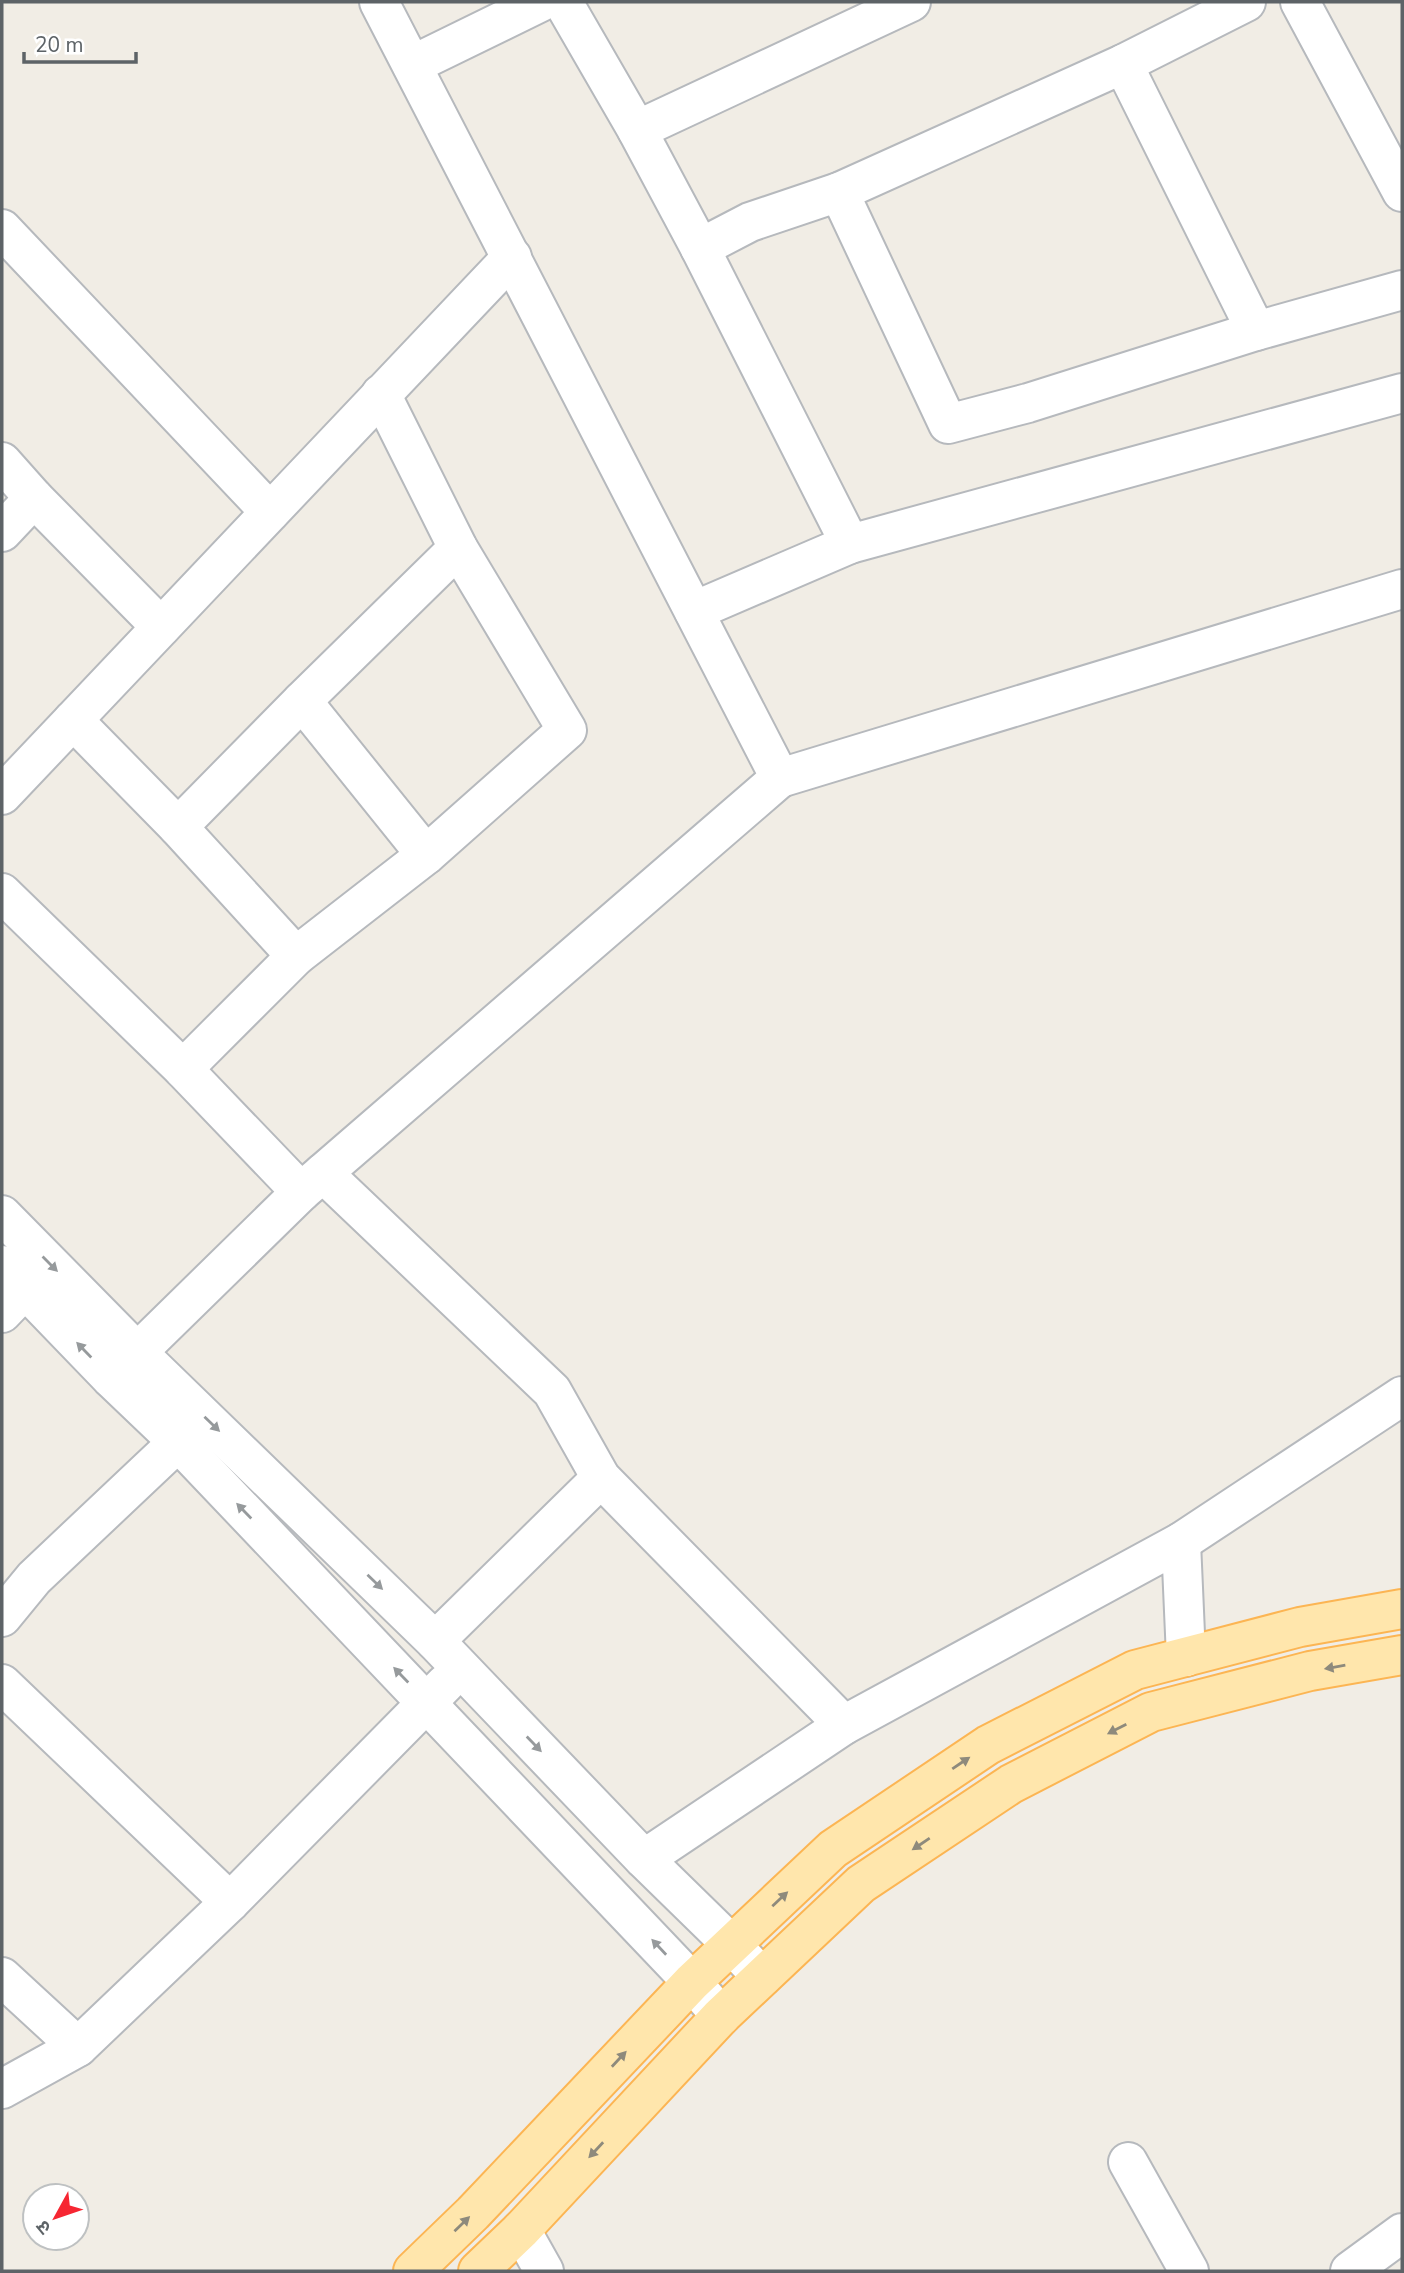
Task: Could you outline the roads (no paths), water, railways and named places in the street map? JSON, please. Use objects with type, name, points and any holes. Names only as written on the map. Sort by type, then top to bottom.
[{"type":"main road","points":[[413,2271],[473,2213],[692,1982],[833,1849],[988,1745],[1135,1670],[1300,1627],[1402,1609]]},
{"type":"main road","points":[[478,2271],[521,2230],[721,2016],[860,1884],[1011,1784],[1151,1712],[1310,1671],[1402,1655]]},
{"type":"street","points":[[379,2],[780,778]]},
{"type":"street","points":[[412,65],[541,2]]},
{"type":"street","points":[[563,2],[701,248],[850,544]]},
{"type":"street","points":[[637,130],[911,2]]},
{"type":"street","points":[[701,248],[750,222],[838,192],[1123,64],[1246,2]]},
{"type":"street","points":[[1300,2],[1402,192]]},
{"type":"street","points":[[1123,64],[1256,331]]},
{"type":"street","points":[[838,192],[948,424],[1028,403],[1256,331],[1402,290]]},
{"type":"street","points":[[2,229],[270,512]]},
{"type":"street","points":[[2,794],[512,257]]},
{"type":"street","points":[[694,611],[850,544],[1402,393]]},
{"type":"street","points":[[183,1069],[296,956],[426,855],[567,730],[458,548],[381,394]]},
{"type":"street","points":[[2,462],[161,627]]},
{"type":"street","points":[[2,533],[34,498]]},
{"type":"street","points":[[178,827],[458,548]]},
{"type":"street","points":[[111,1378],[312,1182],[780,778],[1402,589]]},
{"type":"street","points":[[302,701],[426,855]]},
{"type":"street","points":[[73,720],[178,827],[296,956]]},
{"type":"street","points":[[2,893],[183,1069],[552,1391],[601,1478],[844,1725]]},
{"type":"street","points":[[2,1215],[138,1353],[448,1654],[762,1978]]},
{"type":"street","points":[[9,1289],[111,1378],[178,1442],[692,1982],[721,2016]]},
{"type":"street","points":[[644,1859],[844,1725],[1181,1542],[1402,1396]]},
{"type":"street","points":[[2,1617],[34,1578],[178,1442]]},
{"type":"street","points":[[2,2089],[78,2047],[230,1902],[428,1704],[448,1654],[601,1478]]},
{"type":"street","points":[[1181,1542],[1186,1657]]},
{"type":"street","points":[[2,1684],[230,1902]]},
{"type":"street","points":[[2,1977],[78,2047]]},
{"type":"street","points":[[1128,2162],[1189,2271]]},
{"type":"street","points":[[521,2230],[544,2271]]},
{"type":"street","points":[[1350,2271],[1402,2232]]}]
